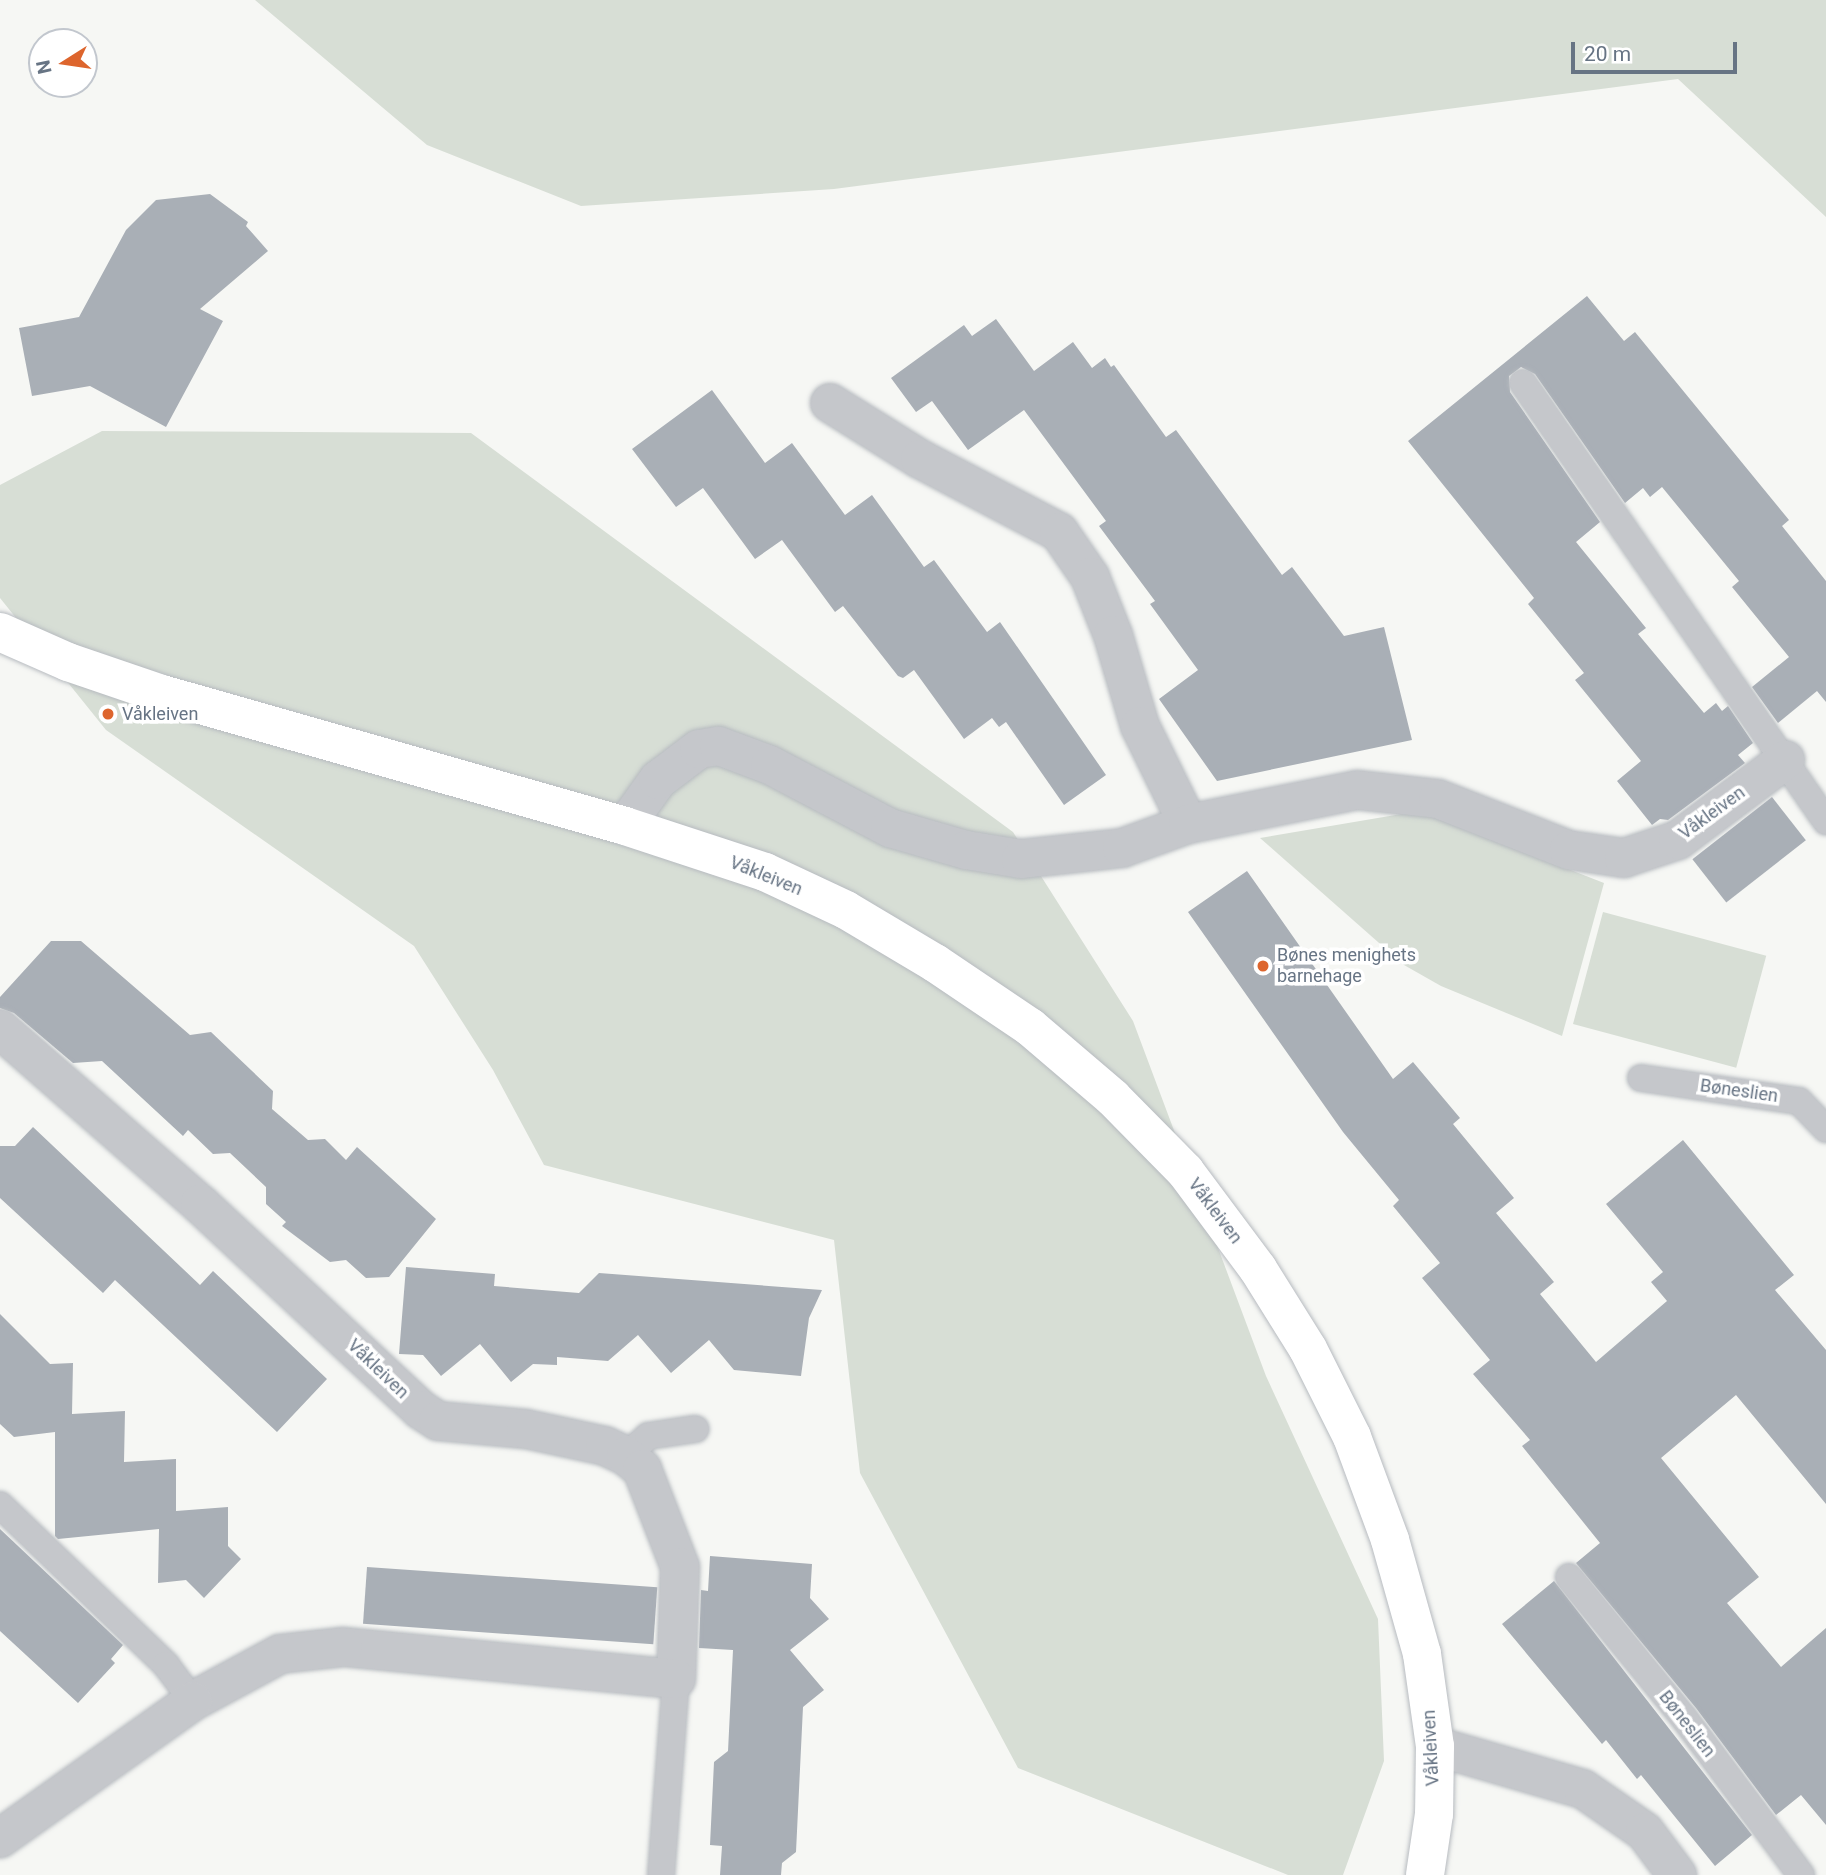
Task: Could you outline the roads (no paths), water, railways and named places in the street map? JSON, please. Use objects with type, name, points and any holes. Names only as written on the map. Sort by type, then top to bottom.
[{"type":"street","points":[[830,403],[920,459],[1059,532],[1090,577],[1113,635],[1140,726],[1188,824]]},
{"type":"street","name":"Våkleiven","points":[[0,632],[68,662],[162,694],[625,826],[765,872],[846,910],[935,962],[1072,1062],[1114,1098],[1185,1171],[1258,1269],[1308,1349],[1352,1437],[1390,1540],[1422,1654],[1435,1746],[1434,1814],[1425,1875]]},
{"type":"street","name":"Våkleiven","points":[[625,826],[658,780],[699,749],[719,746],[770,765],[890,828],[966,850],[1021,859],[1122,848],[1188,824],[1357,790],[1408,792],[1438,799],[1569,850],[1624,858],[1678,840],[1785,760]]},
{"type":"street","name":"Våkleiven","points":[[0,1029],[200,1204],[421,1410],[438,1421],[526,1429],[605,1446],[626,1455]]},
{"type":"street","points":[[2,1827],[47,1809],[193,1701],[240,1672],[281,1654],[343,1647],[676,1679],[680,1567],[642,1468],[626,1455]]},
{"type":"street","points":[[1435,1746],[1583,1789],[1645,1832],[1677,1875]]},
{"type":"lane","points":[[1523,383],[1826,821]]},
{"type":"lane","name":"Bøneslien","points":[[1641,1077],[1799,1101],[1826,1129]]},
{"type":"lane","points":[[626,1455],[648,1436],[695,1429]]},
{"type":"lane","points":[[0,1505],[166,1665],[193,1701]]},
{"type":"lane","name":"Bøneslien","points":[[1569,1577],[1684,1718],[1801,1875]]},
{"type":"lane","points":[[661,1875],[676,1679]]},
{"type":"place","name":"Våkleiven","points":[[108,714]]},
{"type":"place","name":"Bønes menighets barnehage","points":[[1263,966]]}]
